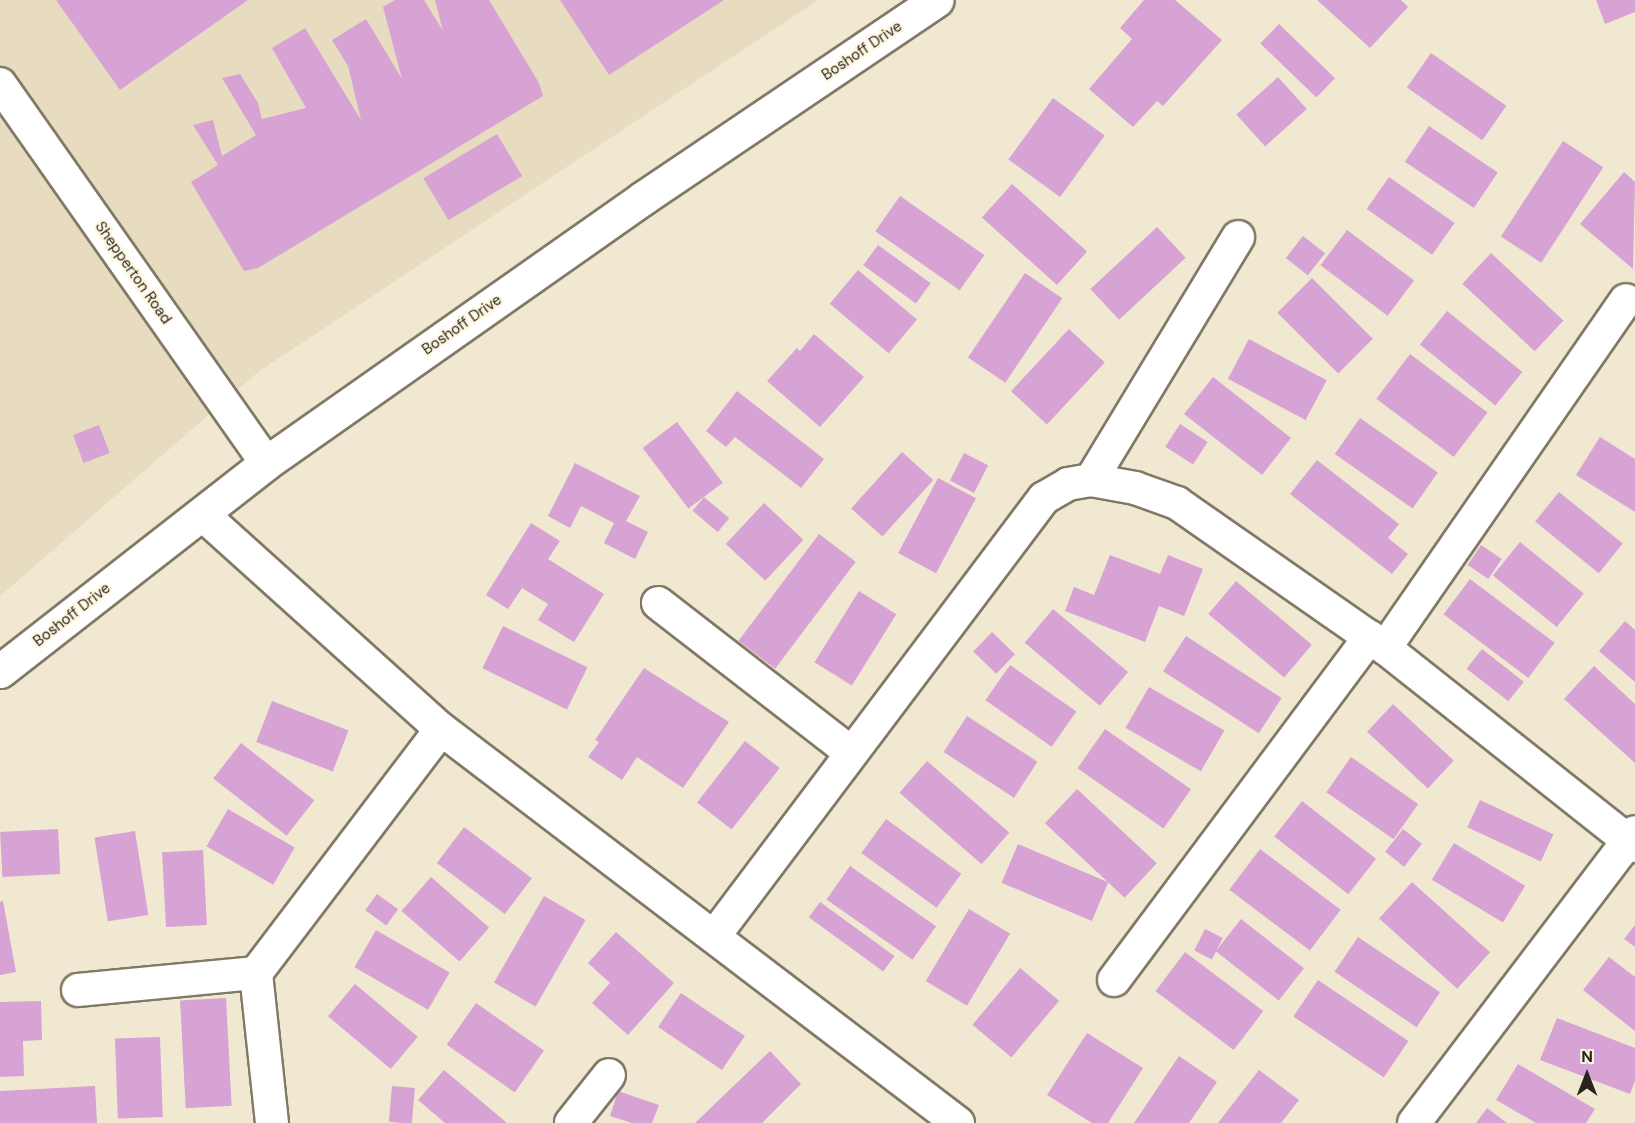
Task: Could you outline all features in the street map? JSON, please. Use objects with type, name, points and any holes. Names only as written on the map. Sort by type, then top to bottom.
[{"type":"main road","name":"Boshoff Drive","points":[[0,671],[266,463],[643,198],[938,0]]},
{"type":"street","name":"Shepperton Road","points":[[0,84],[266,463]]},
{"type":"street","points":[[1092,480],[1238,237]]},
{"type":"street","points":[[1114,980],[1377,643],[1626,300]]},
{"type":"street","points":[[715,935],[850,752],[1044,498],[1068,484],[1092,480],[1135,488],[1177,503],[1377,643],[1633,840],[1414,1123]]},
{"type":"street","points":[[202,514],[441,729],[715,935],[958,1123]]},
{"type":"street","points":[[658,603],[850,752]]},
{"type":"street","points":[[272,1123],[256,974],[441,729]]},
{"type":"street","points":[[78,990],[256,974]]},
{"type":"street","points":[[571,1123],[609,1075]]},
{"type":"shaded area","points":[[0,0],[818,0],[258,372],[0,596]]},
{"type":"building","points":[[56,0],[248,0],[120,90]]},
{"type":"building","points":[[395,0],[424,0],[443,31],[435,0],[489,0],[539,83],[543,96],[258,268],[244,271],[191,182],[218,165],[193,125],[213,120],[222,156],[256,135],[222,78],[240,74],[258,103],[262,119],[306,108],[272,48],[305,28],[361,120],[348,66],[332,40],[366,19],[402,79],[383,7]]},
{"type":"building","points":[[560,0],[724,0],[609,75]]},
{"type":"building","points":[[1144,0],[1175,0],[1222,40],[1163,106],[1157,101],[1133,127],[1089,89],[1132,39],[1120,28]]},
{"type":"building","points":[[1317,0],[1401,0],[1408,7],[1370,48]]},
{"type":"building","points":[[1596,0],[1635,0],[1635,12],[1605,24]]},
{"type":"building","points":[[1279,24],[1335,78],[1316,98],[1260,43]]},
{"type":"building","points":[[1431,53],[1506,106],[1482,140],[1407,87]]},
{"type":"building","points":[[1278,77],[1307,109],[1265,146],[1236,114]]},
{"type":"building","points":[[1053,98],[1105,136],[1060,197],[1008,159]]},
{"type":"building","points":[[1429,126],[1498,172],[1474,208],[1405,162]]},
{"type":"building","points":[[497,134],[522,176],[449,220],[423,178]]},
{"type":"building","points":[[1563,141],[1603,167],[1541,263],[1501,237]]},
{"type":"building","points":[[1624,172],[1635,182],[1633,269],[1580,224]]},
{"type":"building","points":[[1389,177],[1455,223],[1432,255],[1367,209]]},
{"type":"building","points":[[1012,184],[1087,252],[1057,285],[982,217]]},
{"type":"building","points":[[900,196],[984,255],[960,290],[875,231]]},
{"type":"building","points":[[1157,227],[1186,258],[1119,320],[1090,289]]},
{"type":"building","points":[[1347,230],[1414,281],[1388,316],[1321,265]]},
{"type":"building","points":[[1303,236],[1325,253],[1308,275],[1286,258]]},
{"type":"building","points":[[878,245],[931,283],[916,303],[863,265]]},
{"type":"building","points":[[1491,253],[1563,321],[1535,351],[1462,284]]},
{"type":"building","points":[[858,270],[917,319],[889,353],[830,304]]},
{"type":"building","points":[[1025,273],[1062,298],[1005,383],[968,358]]},
{"type":"building","points":[[1312,278],[1373,339],[1338,373],[1277,313]]},
{"type":"building","points":[[1447,311],[1522,372],[1495,405],[1420,344]]},
{"type":"building","points":[[1069,329],[1105,362],[1047,425],[1011,391]]},
{"type":"building","points":[[814,334],[864,377],[820,427],[767,381],[797,348],[800,351]]},
{"type":"building","points":[[1249,339],[1327,380],[1306,420],[1228,379]]},
{"type":"building","points":[[1410,354],[1487,412],[1454,457],[1376,399]]},
{"type":"building","points":[[1213,377],[1291,438],[1262,475],[1184,414]]},
{"type":"building","points":[[737,391],[824,459],[801,488],[735,437],[726,447],[706,431]]},
{"type":"building","points":[[1360,418],[1438,472],[1413,509],[1335,454]]},
{"type":"building","points":[[677,422],[723,483],[688,509],[643,448]]},
{"type":"building","points":[[1180,424],[1208,442],[1193,465],[1165,447]]},
{"type":"building","points":[[99,425],[110,453],[84,463],[73,435]]},
{"type":"building","points":[[1600,437],[1635,459],[1635,512],[1576,475]]},
{"type":"building","points":[[902,452],[933,480],[882,537],[851,508]]},
{"type":"building","points":[[964,453],[988,465],[974,493],[950,481]]},
{"type":"building","points":[[1317,460],[1399,524],[1388,538],[1408,554],[1392,574],[1290,494]]},
{"type":"building","points":[[575,463],[640,496],[626,521],[648,532],[635,559],[604,543],[614,523],[581,506],[570,528],[548,516]]},
{"type":"building","points":[[938,478],[976,498],[936,573],[898,553]]},
{"type":"building","points":[[1559,492],[1623,544],[1599,573],[1535,522]]},
{"type":"building","points":[[704,497],[729,518],[718,532],[692,511]]},
{"type":"building","points":[[764,503],[803,540],[765,581],[726,544]]},
{"type":"building","points":[[531,523],[560,541],[548,559],[604,594],[574,642],[538,620],[548,604],[522,588],[508,609],[486,595]]},
{"type":"building","points":[[819,534],[856,562],[775,669],[738,641]]},
{"type":"building","points":[[1520,542],[1584,594],[1557,627],[1493,575]]},
{"type":"building","points":[[1481,545],[1502,559],[1488,579],[1468,565]]},
{"type":"building","points":[[1110,555],[1160,574],[1168,555],[1203,569],[1184,616],[1159,606],[1145,642],[1065,611],[1074,587],[1094,595]]},
{"type":"building","points":[[1470,579],[1555,643],[1528,678],[1444,614]]},
{"type":"building","points":[[1236,581],[1312,645],[1284,678],[1208,614]]},
{"type":"building","points":[[859,591],[896,614],[852,686],[814,662]]},
{"type":"building","points":[[1053,609],[1128,672],[1100,706],[1025,643]]},
{"type":"building","points":[[1625,621],[1635,630],[1635,682],[1599,651]]},
{"type":"building","points":[[503,626],[587,667],[567,709],[482,668]]},
{"type":"building","points":[[992,632],[1015,654],[996,674],[973,651]]},
{"type":"building","points":[[1186,636],[1282,698],[1259,733],[1163,671]]},
{"type":"building","points":[[1482,649],[1524,682],[1508,701],[1467,669]]},
{"type":"building","points":[[1010,665],[1076,711],[1052,747],[985,700]]},
{"type":"building","points":[[1594,666],[1635,704],[1635,763],[1564,699]]},
{"type":"building","points":[[644,668],[729,722],[683,788],[637,757],[622,780],[588,757],[599,742],[595,740]]},
{"type":"building","points":[[1149,687],[1224,731],[1201,771],[1126,728]]},
{"type":"building","points":[[272,701],[349,730],[333,771],[256,742]]},
{"type":"building","points":[[1393,704],[1454,761],[1428,788],[1367,732]]},
{"type":"building","points":[[967,716],[1037,762],[1014,798],[944,752]]},
{"type":"building","points":[[1105,729],[1191,789],[1163,829],[1077,768]]},
{"type":"building","points":[[745,741],[780,768],[732,830],[697,802]]},
{"type":"building","points":[[241,743],[314,800],[287,836],[213,778]]},
{"type":"building","points":[[1351,757],[1418,804],[1394,839],[1326,792]]},
{"type":"building","points":[[927,761],[1009,833],[982,864],[899,793]]},
{"type":"building","points":[[1077,789],[1157,863],[1125,898],[1045,823]]},
{"type":"building","points":[[1480,800],[1553,834],[1541,861],[1467,827]]},
{"type":"building","points":[[1302,801],[1376,859],[1348,894],[1274,836]]},
{"type":"building","points":[[228,809],[295,848],[273,885],[206,846]]},
{"type":"building","points":[[886,819],[961,874],[937,908],[861,853]]},
{"type":"building","points":[[464,827],[532,878],[505,914],[437,863]]},
{"type":"building","points":[[58,829],[60,874],[2,877],[0,832]]},
{"type":"building","points":[[1403,829],[1422,844],[1404,867],[1385,852]]},
{"type":"building","points":[[135,831],[148,915],[108,921],[95,837]]},
{"type":"building","points":[[1454,843],[1525,886],[1503,923],[1432,880]]},
{"type":"building","points":[[1018,844],[1108,882],[1092,921],[1002,883]]},
{"type":"building","points":[[1260,849],[1341,910],[1310,951],[1229,890]]},
{"type":"building","points":[[203,850],[207,925],[166,927],[162,852]]},
{"type":"building","points":[[850,866],[936,926],[912,960],[826,900]]},
{"type":"building","points":[[431,877],[489,928],[460,961],[401,911]]},
{"type":"building","points":[[1412,882],[1490,952],[1457,989],[1379,918]]},
{"type":"building","points":[[377,894],[398,909],[386,925],[365,910]]},
{"type":"building","points":[[544,896],[586,920],[536,1007],[494,983]]},
{"type":"building","points":[[3,901],[16,972],[0,975],[0,902]]},
{"type":"building","points":[[820,902],[894,956],[883,971],[809,917]]},
{"type":"building","points":[[969,909],[1010,934],[967,1006],[926,981]]},
{"type":"building","points":[[1241,919],[1304,968],[1279,1001],[1216,951]]},
{"type":"building","points":[[1635,925],[1635,947],[1624,939]]},
{"type":"building","points":[[1205,929],[1223,938],[1212,959],[1194,950]]},
{"type":"building","points":[[376,930],[450,972],[428,1010],[354,967]]},
{"type":"building","points":[[616,932],[674,983],[628,1035],[592,1003],[610,983],[588,963]]},
{"type":"building","points":[[1358,937],[1440,992],[1417,1027],[1335,972]]},
{"type":"building","points":[[1185,952],[1263,1011],[1234,1050],[1156,991]]},
{"type":"building","points":[[1609,957],[1635,977],[1635,1031],[1583,990]]},
{"type":"building","points":[[1020,968],[1059,1001],[1012,1057],[972,1025]]},
{"type":"building","points":[[1318,980],[1408,1041],[1384,1077],[1293,1016]]},
{"type":"building","points":[[355,984],[418,1037],[391,1069],[328,1016]]},
{"type":"building","points":[[681,993],[745,1036],[722,1070],[658,1027]]},
{"type":"building","points":[[226,998],[232,1106],[186,1108],[180,1000]]},
{"type":"building","points":[[41,1001],[42,1040],[23,1041],[24,1076],[0,1077],[0,1002]]},
{"type":"building","points":[[476,1003],[544,1051],[515,1092],[447,1045]]},
{"type":"building","points":[[1557,1018],[1635,1048],[1635,1081],[1630,1094],[1540,1060]]},
{"type":"building","points":[[1087,1033],[1143,1068],[1108,1123],[1092,1123],[1047,1095]]},
{"type":"building","points":[[160,1037],[163,1117],[118,1119],[115,1039]]},
{"type":"building","points":[[770,1051],[801,1084],[762,1123],[695,1123]]},
{"type":"building","points":[[1179,1056],[1217,1082],[1189,1123],[1134,1123]]},
{"type":"building","points":[[1518,1064],[1595,1109],[1586,1123],[1536,1123],[1496,1100]]},
{"type":"building","points":[[444,1070],[507,1123],[445,1123],[418,1100]]},
{"type":"building","points":[[1259,1070],[1299,1100],[1281,1123],[1218,1123]]},
{"type":"building","points":[[95,1086],[97,1123],[0,1123],[0,1091]]},
{"type":"building","points":[[392,1086],[415,1088],[412,1123],[389,1122]]},
{"type":"building","points":[[618,1091],[659,1105],[652,1123],[632,1123],[610,1116]]},
{"type":"building","points":[[1487,1108],[1507,1123],[1476,1123]]}]
